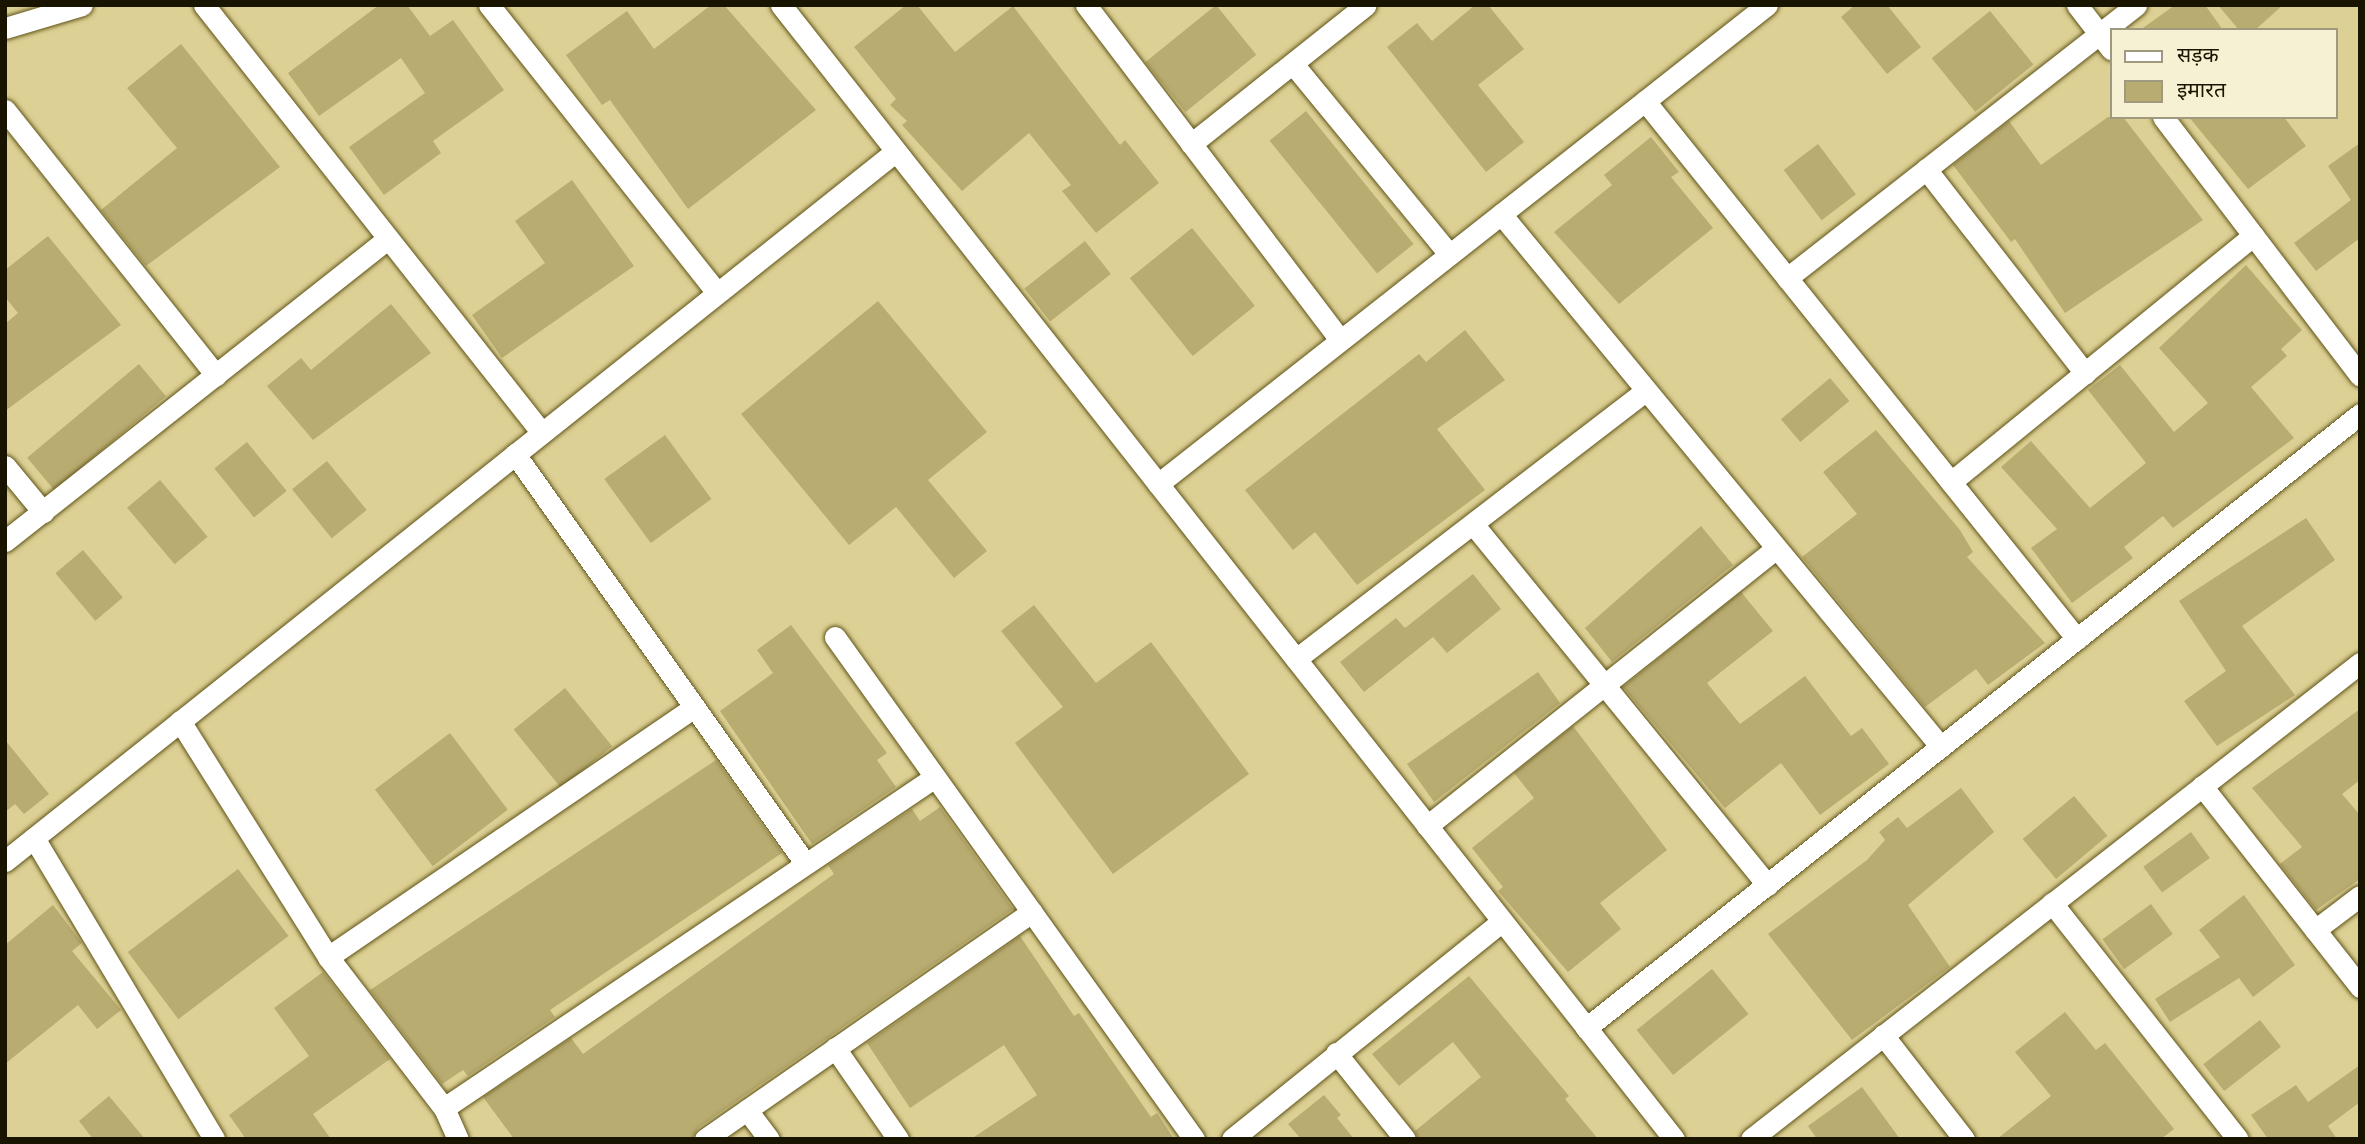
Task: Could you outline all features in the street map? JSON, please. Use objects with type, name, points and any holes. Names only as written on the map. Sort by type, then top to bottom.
[{"type":"street","points":[[5,28],[82,5]]},
{"type":"street","points":[[204,5],[542,433]]},
{"type":"street","points":[[489,5],[717,293]]},
{"type":"street","points":[[781,5],[1674,1139]]},
{"type":"street","points":[[1086,5],[1340,340]]},
{"type":"street","points":[[1191,144],[1366,5]]},
{"type":"street","points":[[1158,484],[1767,5]]},
{"type":"street","points":[[1787,278],[1926,169],[2105,42],[2077,5]]},
{"type":"street","points":[[2117,28],[2136,5]]},
{"type":"street","points":[[1293,64],[1449,254]]},
{"type":"street","points":[[1645,101],[2077,639]]},
{"type":"street","points":[[5,110],[216,375]]},
{"type":"street","points":[[2165,119],[2360,376]]},
{"type":"street","points":[[5,861],[896,151]]},
{"type":"street","points":[[1926,169],[2085,373]]},
{"type":"street","points":[[1501,214],[1941,747]]},
{"type":"street","points":[[1951,482],[2253,236]]},
{"type":"street","points":[[5,541],[388,239]]},
{"type":"street","points":[[1296,659],[1646,390]]},
{"type":"street","points":[[1586,1028],[2360,414]]},
{"type":"street","points":[[515,454],[692,708],[805,863]]},
{"type":"street","points":[[5,466],[43,512]]},
{"type":"street","points":[[1473,524],[1767,885]]},
{"type":"street","points":[[1427,826],[1776,548]]},
{"type":"street","points":[[835,636],[1194,1139]]},
{"type":"street","points":[[1751,1139],[2360,663]]},
{"type":"street","points":[[328,957],[692,708]]},
{"type":"street","points":[[180,721],[328,957],[444,1108],[458,1139]]},
{"type":"street","points":[[444,1108],[935,777]]},
{"type":"street","points":[[2202,786],[2360,987]]},
{"type":"street","points":[[34,838],[214,1139]]},
{"type":"street","points":[[2315,930],[2360,895]]},
{"type":"street","points":[[2052,903],[2238,1139]]},
{"type":"street","points":[[705,1139],[1032,912]]},
{"type":"street","points":[[1232,1139],[1502,921]]},
{"type":"street","points":[[1883,1035],[1964,1139]]},
{"type":"street","points":[[835,1048],[898,1139]]},
{"type":"street","points":[[1336,1053],[1405,1139]]},
{"type":"street","points":[[747,1110],[769,1139]]},
{"type":"building","points":[[379,5],[407,5],[430,36],[453,20],[504,90],[433,141],[441,153],[384,195],[349,147],[425,93],[401,58],[319,116],[288,73]]},
{"type":"building","points":[[711,5],[724,5],[816,110],[688,209],[610,100],[602,105],[566,55],[627,11],[654,49]]},
{"type":"building","points":[[906,5],[917,5],[955,52],[1013,6],[1120,145],[1125,140],[1159,183],[1096,233],[1062,191],[1071,185],[1029,133],[962,191],[902,125],[907,121],[890,105],[896,99],[854,47]]},
{"type":"building","points":[[1216,5],[1256,55],[1186,112],[1145,62]]},
{"type":"building","points":[[1475,5],[1488,5],[1524,49],[1478,85],[1524,142],[1486,172],[1387,47],[1417,23],[1432,41]]},
{"type":"building","points":[[1855,5],[1887,5],[1921,47],[1887,74],[1841,17]]},
{"type":"building","points":[[2175,5],[2205,5],[2222,28],[2143,28]]},
{"type":"building","points":[[2218,5],[2283,5],[2257,28],[2237,28]]},
{"type":"building","points":[[1990,11],[2033,65],[1975,112],[1932,58]]},
{"type":"building","points":[[181,44],[280,167],[146,266],[101,210],[177,148],[127,88]]},
{"type":"building","points":[[1306,111],[1414,244],[1377,273],[1269,141]]},
{"type":"building","points":[[2108,117],[2125,119],[2203,220],[2065,313],[2015,239],[2011,242],[1953,165],[2009,121],[2041,165]]},
{"type":"building","points":[[2191,119],[2286,119],[2306,146],[2248,189]]},
{"type":"building","points":[[1651,137],[1679,172],[1671,177],[1713,228],[1619,304],[1554,232],[1612,185],[1604,175]]},
{"type":"building","points":[[2360,143],[2360,238],[2316,271],[2294,243],[2351,200],[2328,166]]},
{"type":"building","points":[[1818,144],[1856,194],[1822,220],[1784,170]]},
{"type":"building","points":[[572,180],[634,266],[502,358],[472,315],[545,263],[515,221]]},
{"type":"building","points":[[1192,228],[1255,306],[1193,356],[1130,278]]},
{"type":"building","points":[[48,236],[121,325],[5,411],[5,324],[18,313],[5,297],[5,270]]},
{"type":"building","points":[[1085,241],[1111,274],[1050,322],[1024,288]]},
{"type":"building","points":[[2246,265],[2302,330],[2281,349],[2287,356],[2251,387],[2294,438],[2173,528],[2163,516],[2124,547],[2133,558],[2072,603],[2031,548],[2057,529],[2001,467],[2031,441],[2090,508],[2146,463],[2088,390],[2120,365],[2174,432],[2208,403],[2159,348]]},
{"type":"building","points":[[878,301],[987,432],[928,480],[987,551],[954,578],[896,507],[849,545],[741,414]]},
{"type":"building","points":[[391,304],[431,353],[313,440],[267,386],[301,358],[311,370]]},
{"type":"building","points":[[1465,330],[1505,380],[1437,429],[1485,490],[1357,585],[1315,532],[1293,550],[1245,490],[1419,354],[1426,362]]},
{"type":"building","points":[[139,364],[166,396],[54,490],[27,458]]},
{"type":"building","points":[[1830,378],[1849,401],[1800,442],[1781,419]]},
{"type":"building","points":[[1876,430],[1960,530],[1973,552],[1967,557],[2045,643],[1988,685],[1976,669],[1925,707],[1802,557],[1857,514],[1823,472]]},
{"type":"building","points":[[665,435],[711,499],[651,543],[604,479]]},
{"type":"building","points":[[247,442],[287,491],[254,517],[214,468]]},
{"type":"building","points":[[327,461],[367,510],[332,538],[292,489]]},
{"type":"building","points":[[160,480],[208,537],[175,564],[127,508]]},
{"type":"building","points":[[2306,518],[2335,560],[2242,626],[2295,695],[2217,746],[2184,701],[2226,671],[2179,601]]},
{"type":"building","points":[[1701,526],[1733,565],[1612,662],[1585,628]]},
{"type":"building","points":[[83,550],[123,597],[95,621],[55,573]]},
{"type":"building","points":[[1473,574],[1501,609],[1447,653],[1433,637],[1364,692],[1340,662],[1396,618],[1405,628]]},
{"type":"building","points":[[1741,592],[1773,631],[1707,683],[1740,724],[1805,676],[1851,736],[1862,728],[1889,764],[1820,815],[1781,763],[1725,808],[1623,687]]},
{"type":"building","points":[[1034,605],[1096,683],[1151,642],[1249,774],[1113,874],[1015,743],[1063,707],[1001,631]]},
{"type":"building","points":[[791,625],[887,753],[877,760],[896,787],[812,844],[720,711],[773,673],[757,650]]},
{"type":"building","points":[[1538,672],[1560,703],[1434,802],[1407,764]]},
{"type":"building","points":[[565,688],[612,746],[561,788],[514,730]]},
{"type":"building","points":[[2360,709],[2360,780],[2342,794],[2360,815],[2360,879],[2316,910],[2280,864],[2302,847],[2252,788]]},
{"type":"building","points":[[1573,726],[1667,850],[1600,903],[1621,929],[1568,972],[1498,891],[1503,887],[1472,848],[1534,798],[1514,773]]},
{"type":"building","points":[[450,733],[508,810],[433,866],[375,790]]},
{"type":"building","points":[[5,740],[49,794],[24,814],[15,804],[5,812]]},
{"type":"building","points":[[716,760],[782,853],[550,1010],[555,1017],[468,1076],[463,1070],[442,1084],[370,990]]},
{"type":"building","points":[[1961,788],[1994,832],[1908,905],[1950,967],[1852,1040],[1768,934],[1867,860],[1885,840],[1879,832],[1898,817],[1907,828]]},
{"type":"building","points":[[2074,796],[2107,836],[2056,879],[2023,839]]},
{"type":"building","points":[[940,807],[1013,909],[698,1128],[692,1139],[514,1139],[483,1097],[571,1038],[583,1054],[834,874],[828,865],[912,809],[920,821]]},
{"type":"building","points":[[2191,832],[2210,858],[2162,893],[2143,867]]},
{"type":"building","points":[[238,869],[289,936],[178,1019],[128,952]]},
{"type":"building","points":[[2244,895],[2295,965],[2253,997],[2239,978],[2170,1022],[2155,999],[2220,957],[2199,930]]},
{"type":"building","points":[[2151,904],[2173,934],[2124,969],[2102,939]]},
{"type":"building","points":[[53,905],[82,943],[72,951],[121,1010],[97,1029],[78,1005],[5,1064],[5,945]]},
{"type":"building","points":[[1020,936],[1074,1016],[1079,1013],[1151,1117],[1157,1113],[1174,1139],[971,1139],[1037,1095],[1004,1045],[910,1108],[867,1043]]},
{"type":"building","points":[[1712,969],[1749,1014],[1673,1075],[1637,1030]]},
{"type":"building","points":[[323,972],[390,1059],[313,1114],[331,1139],[246,1139],[229,1115],[309,1056],[274,1008]]},
{"type":"building","points":[[1469,976],[1569,1096],[1565,1099],[1598,1139],[1418,1139],[1415,1131],[1481,1077],[1453,1042],[1399,1086],[1372,1054]]},
{"type":"building","points":[[2065,1012],[2096,1050],[2105,1043],[2174,1129],[2161,1139],[1997,1139],[2051,1096],[2015,1052]]},
{"type":"building","points":[[2260,1020],[2281,1047],[2224,1091],[2203,1064]]},
{"type":"building","points":[[2360,1065],[2360,1102],[2328,1126],[2337,1139],[2268,1139],[2251,1115],[2296,1085],[2308,1102]]},
{"type":"building","points":[[1862,1087],[1900,1139],[1817,1139],[1808,1126]]},
{"type":"building","points":[[1324,1095],[1341,1115],[1337,1118],[1354,1139],[1301,1139],[1288,1124]]},
{"type":"building","points":[[109,1096],[145,1139],[93,1139],[79,1121]]}]
